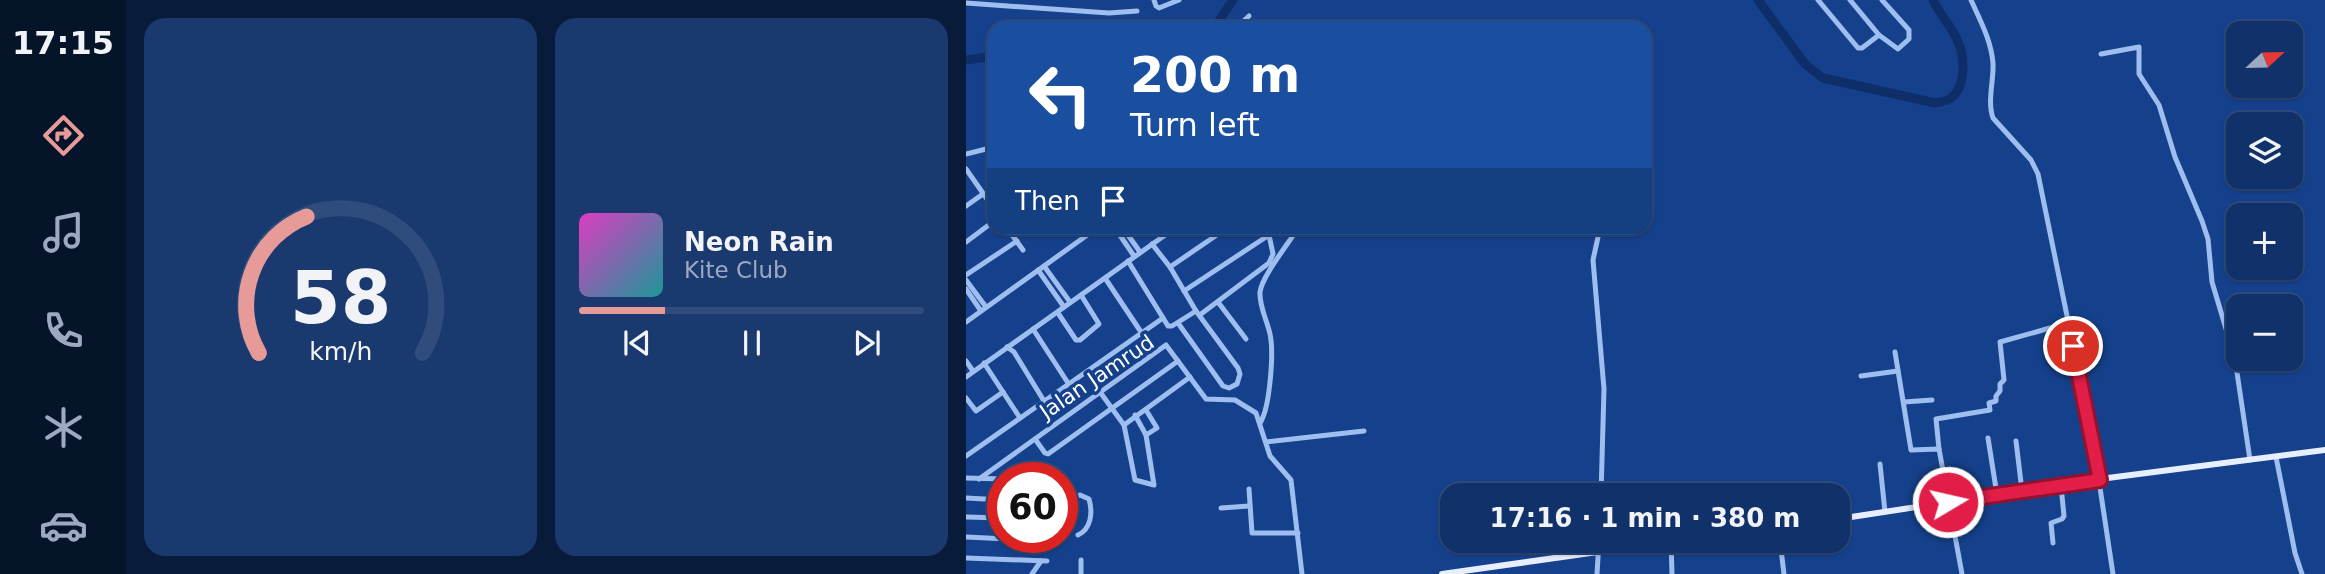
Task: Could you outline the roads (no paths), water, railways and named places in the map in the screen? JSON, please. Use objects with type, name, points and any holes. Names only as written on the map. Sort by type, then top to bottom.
[{"type":"main road","points":[[1850,517],[2325,450]]},
{"type":"main road","points":[[1442,574],[1592,553]]},
{"type":"street","points":[[1043,9],[1044,0]]},
{"type":"street","points":[[1154,0],[1159,8],[1178,0]]},
{"type":"street","points":[[1829,0],[1821,2],[1858,47],[1862,48],[1879,35]]},
{"type":"street","points":[[1850,0],[1879,35],[1898,49],[1910,35],[1909,30],[1882,0]]},
{"type":"street","points":[[1971,0],[1986,34],[1992,59],[1993,118],[2031,160],[2038,174],[2100,480],[2113,574]]},
{"type":"street","points":[[966,4],[1109,13],[1137,11]]},
{"type":"street","points":[[1244,21],[1249,16]]},
{"type":"street","points":[[2101,54],[2139,47],[2139,74],[2159,105],[2175,157],[2203,221],[2208,239],[2212,282],[2235,359],[2250,460]]},
{"type":"street","points":[[966,154],[986,149]]},
{"type":"street","points":[[966,170],[987,199]]},
{"type":"street","points":[[966,206],[983,194]]},
{"type":"street","points":[[966,242],[987,226]]},
{"type":"street","points":[[1012,235],[1023,250]]},
{"type":"street","points":[[966,321],[1087,235]]},
{"type":"street","points":[[1121,235],[1137,254]]},
{"type":"street","points":[[1127,235],[1137,254]]},
{"type":"street","points":[[966,361],[969,373],[1058,313],[1165,235]]},
{"type":"street","points":[[1170,267],[1217,235]]},
{"type":"street","points":[[1128,261],[1170,327],[1218,302],[1269,263],[1273,254],[1269,235],[1184,291]]},
{"type":"street","points":[[1260,423],[1267,410],[1271,341],[1261,299],[1262,285],[1294,235]]},
{"type":"street","points":[[1598,235],[1593,260],[1604,389],[1601,483]]},
{"type":"street","points":[[983,309],[966,278],[1017,241]]},
{"type":"street","points":[[1152,244],[1238,368],[1240,374],[1237,384],[1229,388],[1223,386],[1178,323]]},
{"type":"street","points":[[1041,268],[1070,302]]},
{"type":"street","points":[[1041,268],[1064,307]]},
{"type":"street","points":[[1105,278],[1141,332]]},
{"type":"street","points":[[966,289],[983,309]]},
{"type":"street","points":[[1058,313],[1076,340],[1080,340],[1099,324],[1081,295]]},
{"type":"street","points":[[1218,302],[1246,339]]},
{"type":"street","points":[[966,455],[1163,318]]},
{"type":"street","points":[[1962,574],[1936,419],[1990,410],[1989,402],[1996,401],[2000,384],[2004,380],[2000,342],[2050,328],[2068,326]]},
{"type":"street","points":[[1033,330],[1068,383]]},
{"type":"street","name":"Jalan Jamrud","points":[[979,479],[1164,345],[1206,399],[1240,401],[1256,413],[1271,458],[1291,480],[1302,574]]},
{"type":"street","points":[[1007,347],[1014,352],[1044,401]]},
{"type":"street","points":[[1895,352],[1910,450],[1939,449]]},
{"type":"street","points":[[1035,439],[1048,454],[1178,361]]},
{"type":"street","points":[[984,363],[1020,418]]},
{"type":"street","points":[[1861,376],[1898,371]]},
{"type":"street","points":[[1124,425],[1190,377]]},
{"type":"street","points":[[966,398],[974,409],[980,410],[1003,392]]},
{"type":"street","points":[[1100,392],[1124,425],[1135,481],[1154,485],[1146,435],[1135,415]]},
{"type":"street","points":[[1904,402],[1932,400]]},
{"type":"street","points":[[1146,410],[1157,429],[1146,435]]},
{"type":"street","points":[[1266,442],[1364,431]]},
{"type":"street","points":[[1988,438],[1997,495]]},
{"type":"street","points":[[2016,441],[2022,491]]},
{"type":"street","points":[[2276,457],[2302,574]]},
{"type":"street","points":[[1880,464],[1885,512]]},
{"type":"street","points":[[966,478],[987,479]]},
{"type":"street","points":[[2053,542],[2050,524],[2064,516],[2061,486]]},
{"type":"street","points":[[1248,489],[1252,533],[1298,533]]},
{"type":"street","points":[[1078,496],[1089,499],[1091,508],[1089,525],[1083,534],[1078,535]]},
{"type":"street","points":[[966,498],[987,499]]},
{"type":"street","points":[[1221,508],[1249,506]]},
{"type":"street","points":[[966,517],[987,518]]},
{"type":"street","points":[[966,537],[987,538]]},
{"type":"street","points":[[1597,574],[1599,553]]},
{"type":"street","points":[[1672,574],[1673,553]]},
{"type":"street","points":[[1781,553],[1784,574]]},
{"type":"street","points":[[966,558],[1044,561],[1032,574]]},
{"type":"street","points":[[1081,574],[1082,560]]},
{"type":"waterway","points":[[1219,21],[1233,0]]},
{"type":"waterway","points":[[1758,0],[1805,64],[1823,78],[1935,103],[1949,99],[1956,93],[1962,79],[1963,63],[1955,37],[1933,0]]},
{"type":"waterway","points":[[966,60],[987,57]]}]
